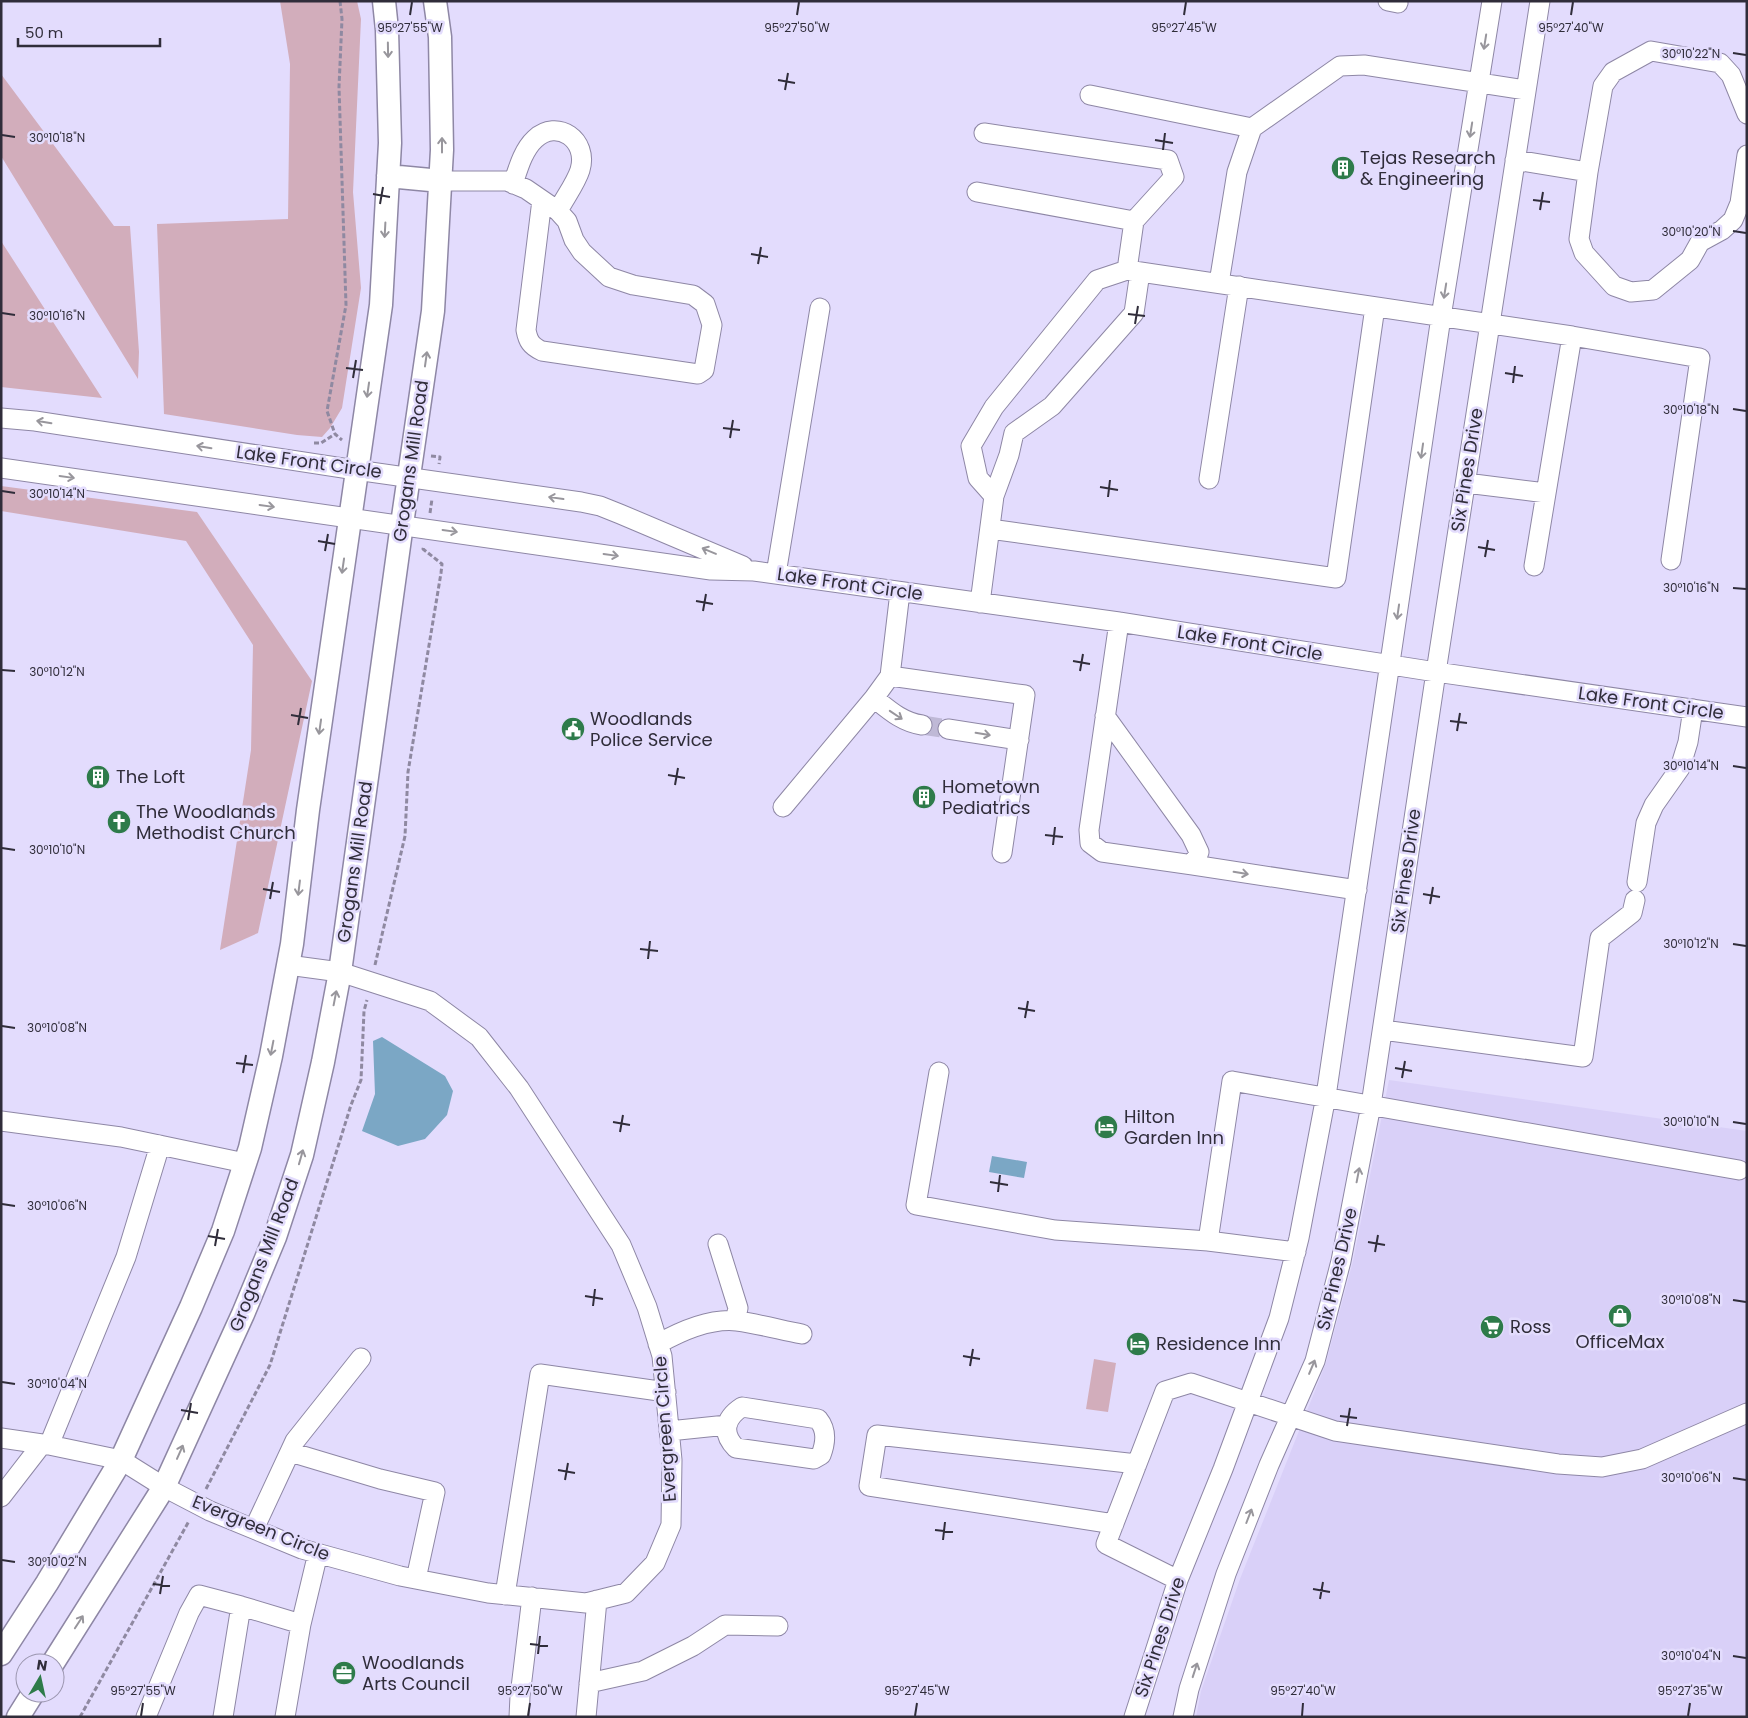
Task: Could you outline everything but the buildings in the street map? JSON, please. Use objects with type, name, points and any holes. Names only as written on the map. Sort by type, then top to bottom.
[{"type":"main road","points":[[1,1654],[47,1583],[121,1460],[191,1307],[219,1239],[250,1148],[271,1056],[288,965],[349,518],[350,469],[381,305],[390,143],[387,30],[384,1]]},
{"type":"main road","name":"Grogans Mill Road","points":[[59,1653],[164,1487],[243,1314],[275,1237],[302,1155],[323,1062],[340,972],[433,311],[442,150],[440,37],[435,1]]},
{"type":"main road","points":[[388,176],[441,181]]},
{"type":"main road","points":[[18,1717],[27,1703]]},
{"type":"street","name":"Six Pines Drive","points":[[1134,1717],[1178,1580],[1248,1403],[1279,1318],[1296,1252],[1326,1096],[1441,317],[1492,1]]},
{"type":"street","name":"Six Pines Drive","points":[[1183,1717],[1189,1689],[1226,1574],[1269,1465],[1315,1361],[1339,1270],[1372,1105],[1436,672],[1540,1]]},
{"type":"street","points":[[1747,114],[1731,75],[1720,63],[1651,51],[1613,72],[1603,86],[1588,172],[1579,239],[1584,253],[1614,286],[1630,292],[1653,290],[1690,260],[1700,242],[1722,230],[1732,220],[1740,203],[1747,155]]},
{"type":"street","points":[[1219,283],[1236,172],[1252,128],[1340,66],[1364,65],[1526,90]]},
{"type":"street","points":[[1090,95],[1252,128]]},
{"type":"street","points":[[513,184],[526,149],[536,138],[548,132],[562,132],[574,138],[582,151],[580,170],[558,211]]},
{"type":"street","points":[[980,603],[994,496],[1009,455],[1014,433],[1052,406],[1134,313],[1134,221],[1174,177],[1168,160],[984,133]]},
{"type":"street","points":[[1515,160],[1588,172]]},
{"type":"street","points":[[441,181],[507,181],[526,189],[542,200],[558,211],[566,221],[574,240],[582,252],[609,277],[633,285],[693,295],[705,304],[712,325],[707,363],[704,370],[698,374],[542,351],[534,348],[528,341],[526,330],[542,200]]},
{"type":"street","points":[[977,192],[1134,221]]},
{"type":"street","points":[[994,496],[978,478],[971,446],[994,407],[1097,280],[1133,271],[1572,336],[1700,358],[1670,560]]},
{"type":"street","points":[[1209,478],[1238,286]]},
{"type":"street","points":[[990,529],[1336,578],[1375,307]]},
{"type":"street","points":[[776,574],[820,308]]},
{"type":"street","points":[[1534,566],[1572,336]]},
{"type":"street","name":"Lake Front Circle","points":[[1,418],[45,422],[581,502],[600,506],[754,571]]},
{"type":"street","name":"Lake Front Circle","points":[[1,468],[349,518],[400,535],[711,570],[754,571],[1119,622],[1436,672],[1747,717]]},
{"type":"street","points":[[1466,483],[1546,493]]},
{"type":"street","points":[[784,807],[890,676],[900,592]]},
{"type":"street","points":[[1119,622],[1089,830],[1090,843],[1102,852],[1357,890]]},
{"type":"street","points":[[890,676],[1025,695],[1002,852]]},
{"type":"street","points":[[874,698],[900,718],[922,725]]},
{"type":"street","points":[[1383,1030],[1583,1057],[1600,938],[1632,913],[1646,823],[1654,805],[1680,768],[1688,742],[1693,709]]},
{"type":"street","points":[[1105,716],[1191,835],[1199,852],[1193,865]]},
{"type":"street","points":[[948,729],[1019,740]]},
{"type":"street","name":"Evergreen Circle","points":[[121,1460],[164,1487],[210,1511],[302,1549],[400,1576],[505,1595],[586,1603],[626,1593],[655,1563],[671,1525],[672,1460],[666,1392],[662,1356],[647,1307],[621,1246],[519,1088],[479,1037],[430,1001],[340,972],[288,965]]},
{"type":"street","points":[[939,1072],[916,1205],[1055,1230],[1208,1241],[1296,1252]]},
{"type":"street","points":[[1208,1241],[1232,1081],[1739,1170]]},
{"type":"street","points":[[1,1121],[121,1137],[245,1163]]},
{"type":"street","points":[[1,1497],[46,1444],[126,1257],[160,1145]]},
{"type":"street","points":[[718,1244],[738,1308],[735,1321]]},
{"type":"street","points":[[658,1344],[680,1331],[711,1323],[735,1321],[802,1334]]},
{"type":"street","points":[[254,1529],[295,1441],[361,1358]]},
{"type":"street","points":[[505,1595],[540,1374],[666,1392]]},
{"type":"street","points":[[1178,1580],[1106,1544],[1165,1392],[1191,1382],[1248,1403],[1335,1431],[1558,1464],[1602,1467],[1642,1459],[1747,1413]]},
{"type":"street","points":[[742,1407],[818,1419],[824,1426],[825,1438],[823,1449],[821,1455],[814,1459],[736,1448],[730,1442],[727,1435],[727,1425],[732,1413],[742,1407]]},
{"type":"street","points":[[669,1431],[727,1425]]},
{"type":"street","points":[[1114,1524],[869,1486],[877,1435],[1137,1464]]},
{"type":"street","points":[[1,1438],[46,1444],[121,1460]]},
{"type":"street","points":[[290,1452],[380,1479],[434,1492],[416,1579]]},
{"type":"street","points":[[285,1717],[300,1624],[318,1554]]},
{"type":"street","points":[[146,1717],[189,1613],[199,1595],[300,1624]]},
{"type":"street","points":[[520,1717],[520,1696],[532,1597]]},
{"type":"street","points":[[586,1717],[597,1600]]},
{"type":"street","points":[[223,1717],[241,1606]]},
{"type":"street","points":[[589,1683],[643,1671],[693,1646],[724,1625],[778,1626]]},
{"type":"path","points":[[340,1],[342,19],[338,87],[346,305],[327,411],[335,434],[347,443],[350,469]]},
{"type":"path","points":[[400,535],[424,549]]},
{"type":"shaded area","points":[[280,1],[357,1],[361,19],[353,192],[361,288],[342,408],[322,437],[297,435],[164,414],[157,224],[288,219],[290,64]]},
{"type":"shaded area","points":[[1,74],[114,226],[130,226],[139,352],[138,379],[1,156]]},
{"type":"shaded area","points":[[1,241],[102,398],[1,387]]},
{"type":"shaded area","points":[[1,486],[197,512],[312,681],[258,933],[220,950],[251,750],[253,645],[186,541],[1,511]]},
{"type":"shaded area","points":[[1389,1080],[1747,1131],[1747,1717],[1196,1717],[1201,1691],[1240,1579],[1326,1363],[1353,1261]]},
{"type":"shaded area","points":[[1094,1359],[1116,1363],[1108,1412],[1086,1409]]},
{"type":"water","points":[[382,1037],[445,1076],[453,1091],[447,1115],[425,1139],[398,1146],[362,1131],[375,1094],[373,1041]]},
{"type":"water","points":[[992,1156],[1027,1162],[1024,1178],[989,1172]]},
{"type":"tunnel","points":[[922,725],[948,729]]},
{"type":"place","name":"Tejas Research & Engineering","points":[[1343,168]]},
{"type":"place","name":"Woodlands Police Service","points":[[573,729]]},
{"type":"place","name":"The Loft","points":[[98,777]]},
{"type":"place","name":"Hometown Pediatrics","points":[[924,797]]},
{"type":"place","name":"The Woodlands Methodist Church","points":[[119,822]]},
{"type":"place","name":"Hilton Garden Inn","points":[[1106,1127]]},
{"type":"place","name":"OfficeMax","points":[[1620,1316]]},
{"type":"place","name":"Ross","points":[[1492,1327]]},
{"type":"place","name":"Residence Inn","points":[[1138,1344]]},
{"type":"place","name":"Woodlands Arts Council","points":[[344,1673]]}]
